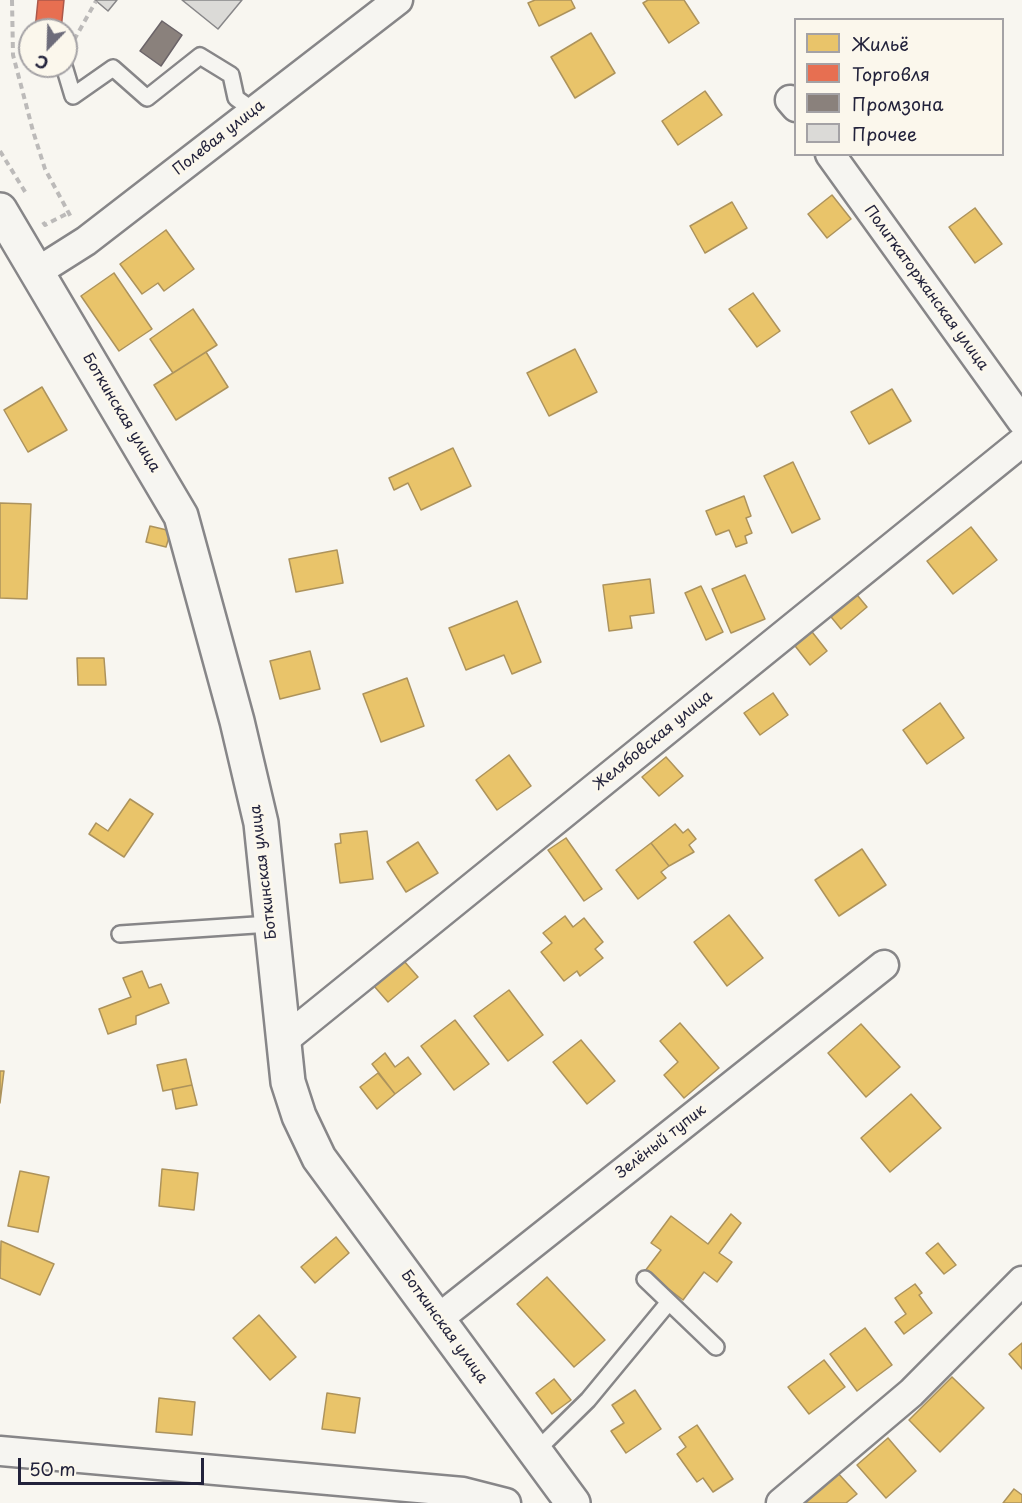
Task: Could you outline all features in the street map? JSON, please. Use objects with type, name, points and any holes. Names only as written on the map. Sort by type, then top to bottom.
[{"type":"street","name":"Полевая улица","points":[[37,272],[86,241],[398,0]]},
{"type":"street","name":"Политкаторжанская улица","points":[[831,156],[1022,421]]},
{"type":"street","name":"Боткинская улица","points":[[15,204],[37,272],[182,516],[237,721],[261,823],[288,1082],[299,1116],[319,1158],[573,1503]]},
{"type":"street","name":"Желябовская улица","points":[[284,1040],[1022,442]]},
{"type":"street","name":"Зелёный тупик","points":[[438,1319],[884,965]]},
{"type":"street","points":[[781,1503],[911,1393],[1022,1281]]},
{"type":"street","points":[[0,1451],[463,1492],[506,1503]]},
{"type":"lane","points":[[68,78],[73,96],[113,68],[147,98],[200,56],[231,75],[236,98],[254,111]]},
{"type":"lane","points":[[120,934],[270,924]]},
{"type":"lane","points":[[645,1279],[716,1347]]},
{"type":"lane","points":[[535,1452],[588,1400],[669,1302]]},
{"type":"path","points":[[12,0],[13,55],[45,169],[86,241]]},
{"type":"path","points":[[78,33],[96,1]]},
{"type":"path","points":[[0,151],[15,204]]},
{"type":"path","points":[[40,216],[45,225],[68,213]]},
{"type":"building: Жильё","points":[[535,0],[571,0],[575,8],[539,26],[528,3]]},
{"type":"building: Жильё","points":[[648,0],[684,0],[699,23],[669,43],[643,3]]},
{"type":"building: Жильё","points":[[591,33],[615,73],[575,98],[551,57]]},
{"type":"building: Жильё","points":[[705,91],[722,115],[678,145],[662,121]]},
{"type":"building: Жильё","points":[[832,195],[851,219],[827,238],[808,214]]},
{"type":"building: Жильё","points":[[732,202],[747,228],[705,253],[690,226]]},
{"type":"building: Жильё","points":[[975,208],[1002,244],[975,263],[949,227]]},
{"type":"building: Жильё","points":[[166,230],[194,269],[164,291],[158,283],[142,294],[120,264]]},
{"type":"building: Жильё","points":[[114,273],[152,329],[119,351],[81,296]]},
{"type":"building: Жильё","points":[[753,293],[780,331],[757,347],[729,309]]},
{"type":"building: Жильё","points":[[193,309],[217,345],[173,373],[150,339]]},
{"type":"building: Жильё","points":[[575,349],[597,392],[549,416],[527,373]]},
{"type":"building: Жильё","points":[[206,352],[228,387],[176,420],[154,385]]},
{"type":"building: Жильё","points":[[42,387],[67,430],[28,452],[4,410]]},
{"type":"building: Жильё","points":[[892,389],[911,421],[869,444],[851,412]]},
{"type":"building: Жильё","points":[[453,448],[471,486],[421,510],[408,483],[394,490],[389,478]]},
{"type":"building: Жильё","points":[[793,462],[820,519],[792,533],[764,476]]},
{"type":"building: Жильё","points":[[744,496],[751,516],[746,518],[752,533],[745,536],[747,543],[736,547],[729,530],[716,535],[706,511]]},
{"type":"building: Жильё","points":[[0,503],[31,504],[27,599],[0,598]]},
{"type":"building: Жильё","points":[[150,526],[171,531],[166,547],[146,542]]},
{"type":"building: Жильё","points":[[971,527],[997,560],[953,594],[927,561]]},
{"type":"building: Жильё","points":[[337,550],[343,583],[296,592],[289,559]]},
{"type":"building: Жильё","points":[[745,575],[765,619],[731,633],[712,589]]},
{"type":"building: Жильё","points":[[650,579],[654,613],[630,616],[632,628],[609,631],[603,585]]},
{"type":"building: Жильё","points":[[701,586],[723,632],[706,640],[685,593]]},
{"type":"building: Жильё","points":[[853,590],[867,607],[841,629],[827,612]]},
{"type":"building: Жильё","points":[[517,601],[541,662],[512,674],[504,655],[466,670],[449,628]]},
{"type":"building: Жильё","points":[[809,628],[827,651],[810,665],[792,642]]},
{"type":"building: Жильё","points":[[310,651],[320,689],[280,699],[270,661]]},
{"type":"building: Жильё","points":[[77,658],[104,658],[106,685],[78,685]]},
{"type":"building: Жильё","points":[[407,678],[424,726],[381,742],[363,694]]},
{"type":"building: Жильё","points":[[773,693],[788,715],[760,735],[744,713]]},
{"type":"building: Жильё","points":[[940,703],[964,738],[927,764],[903,730]]},
{"type":"building: Жильё","points":[[509,755],[531,786],[497,810],[476,780]]},
{"type":"building: Жильё","points":[[666,757],[683,776],[659,796],[642,777]]},
{"type":"building: Жильё","points":[[130,799],[153,814],[124,857],[89,834],[96,823],[108,831]]},
{"type":"building: Жильё","points":[[675,824],[683,833],[688,829],[696,839],[689,845],[694,852],[669,866],[651,843]]},
{"type":"building: Жильё","points":[[367,831],[373,879],[340,883],[335,844],[341,843],[340,834]]},
{"type":"building: Жильё","points":[[566,838],[602,889],[584,901],[548,850]]},
{"type":"building: Жильё","points":[[418,842],[438,873],[406,892],[387,862]]},
{"type":"building: Жильё","points":[[651,843],[669,866],[661,872],[666,878],[638,899],[616,870]]},
{"type":"building: Жильё","points":[[862,849],[886,885],[839,916],[815,880]]},
{"type":"building: Жильё","points":[[729,915],[763,958],[727,986],[694,942]]},
{"type":"building: Жильё","points":[[565,916],[573,927],[584,918],[603,942],[595,949],[603,958],[580,976],[577,971],[564,981],[541,952],[552,943],[543,933]]},
{"type":"building: Жильё","points":[[397,953],[418,977],[388,1002],[367,978]]},
{"type":"building: Жильё","points":[[142,971],[149,988],[161,984],[169,1003],[136,1016],[136,1024],[108,1034],[99,1009],[131,997],[123,978]]},
{"type":"building: Жильё","points":[[509,990],[543,1035],[508,1061],[474,1016]]},
{"type":"building: Жильё","points":[[455,1020],[489,1064],[454,1090],[421,1046]]},
{"type":"building: Жильё","points":[[680,1023],[719,1068],[684,1098],[664,1075],[678,1062],[660,1041]]},
{"type":"building: Жильё","points":[[861,1024],[900,1067],[866,1097],[828,1053]]},
{"type":"building: Жильё","points":[[581,1040],[615,1081],[587,1104],[553,1062]]},
{"type":"building: Жильё","points":[[385,1053],[395,1067],[408,1057],[421,1074],[395,1094],[372,1064]]},
{"type":"building: Жильё","points":[[186,1059],[192,1085],[163,1091],[157,1065]]},
{"type":"building: Жильё","points":[[0,1071],[4,1071],[0,1103]]},
{"type":"building: Жильё","points":[[378,1073],[395,1094],[377,1109],[360,1087]]},
{"type":"building: Жильё","points":[[192,1085],[197,1105],[176,1109],[172,1089]]},
{"type":"building: Жильё","points":[[911,1094],[941,1128],[890,1172],[861,1138]]},
{"type":"building: Жильё","points":[[162,1169],[198,1173],[194,1210],[159,1206]]},
{"type":"building: Жильё","points":[[20,1171],[49,1177],[38,1232],[8,1226]]},
{"type":"building: Жильё","points":[[731,1214],[741,1223],[719,1253],[732,1262],[717,1282],[704,1272],[683,1300],[645,1271],[661,1250],[651,1243],[671,1216],[708,1244]]},
{"type":"building: Жильё","points":[[336,1237],[349,1253],[315,1283],[301,1267]]},
{"type":"building: Жильё","points":[[1,1241],[54,1264],[40,1295],[0,1278]]},
{"type":"building: Жильё","points":[[938,1243],[956,1265],[944,1274],[926,1253]]},
{"type":"building: Жильё","points":[[547,1277],[605,1340],[574,1367],[517,1304]]},
{"type":"building: Жильё","points":[[915,1284],[922,1293],[919,1295],[932,1313],[904,1334],[895,1322],[906,1314],[895,1298]]},
{"type":"building: Жильё","points":[[259,1315],[296,1357],[270,1380],[233,1338]]},
{"type":"building: Жильё","points":[[865,1328],[892,1365],[857,1391],[830,1354]]},
{"type":"building: Жильё","points":[[1022,1343],[1022,1369],[1009,1354]]},
{"type":"building: Жильё","points":[[824,1360],[845,1387],[809,1414],[788,1387]]},
{"type":"building: Жильё","points":[[952,1377],[984,1408],[940,1452],[909,1420]]},
{"type":"building: Жильё","points":[[554,1379],[571,1400],[552,1414],[536,1393]]},
{"type":"building: Жильё","points":[[635,1390],[661,1429],[626,1453],[611,1431],[624,1423],[612,1405]]},
{"type":"building: Жильё","points":[[327,1393],[360,1398],[355,1433],[322,1429]]},
{"type":"building: Жильё","points":[[159,1398],[195,1402],[192,1435],[156,1432]]},
{"type":"building: Жильё","points":[[697,1425],[733,1479],[713,1492],[703,1478],[697,1482],[677,1454],[686,1447],[679,1437]]},
{"type":"building: Жильё","points":[[888,1438],[916,1471],[886,1498],[857,1465]]},
{"type":"building: Жильё","points":[[836,1471],[857,1494],[846,1503],[805,1503],[803,1501]]},
{"type":"building: Жильё","points":[[1014,1489],[1022,1495],[1022,1503],[1003,1503]]},
{"type":"building: Торговля","points":[[38,0],[64,0],[62,18],[36,18]]},
{"type":"building: Промзона","points":[[162,21],[182,35],[161,66],[140,51]]},
{"type":"building: Прочее","points":[[95,0],[117,0],[108,11]]},
{"type":"building: Прочее","points":[[182,0],[242,0],[218,29]]}]
